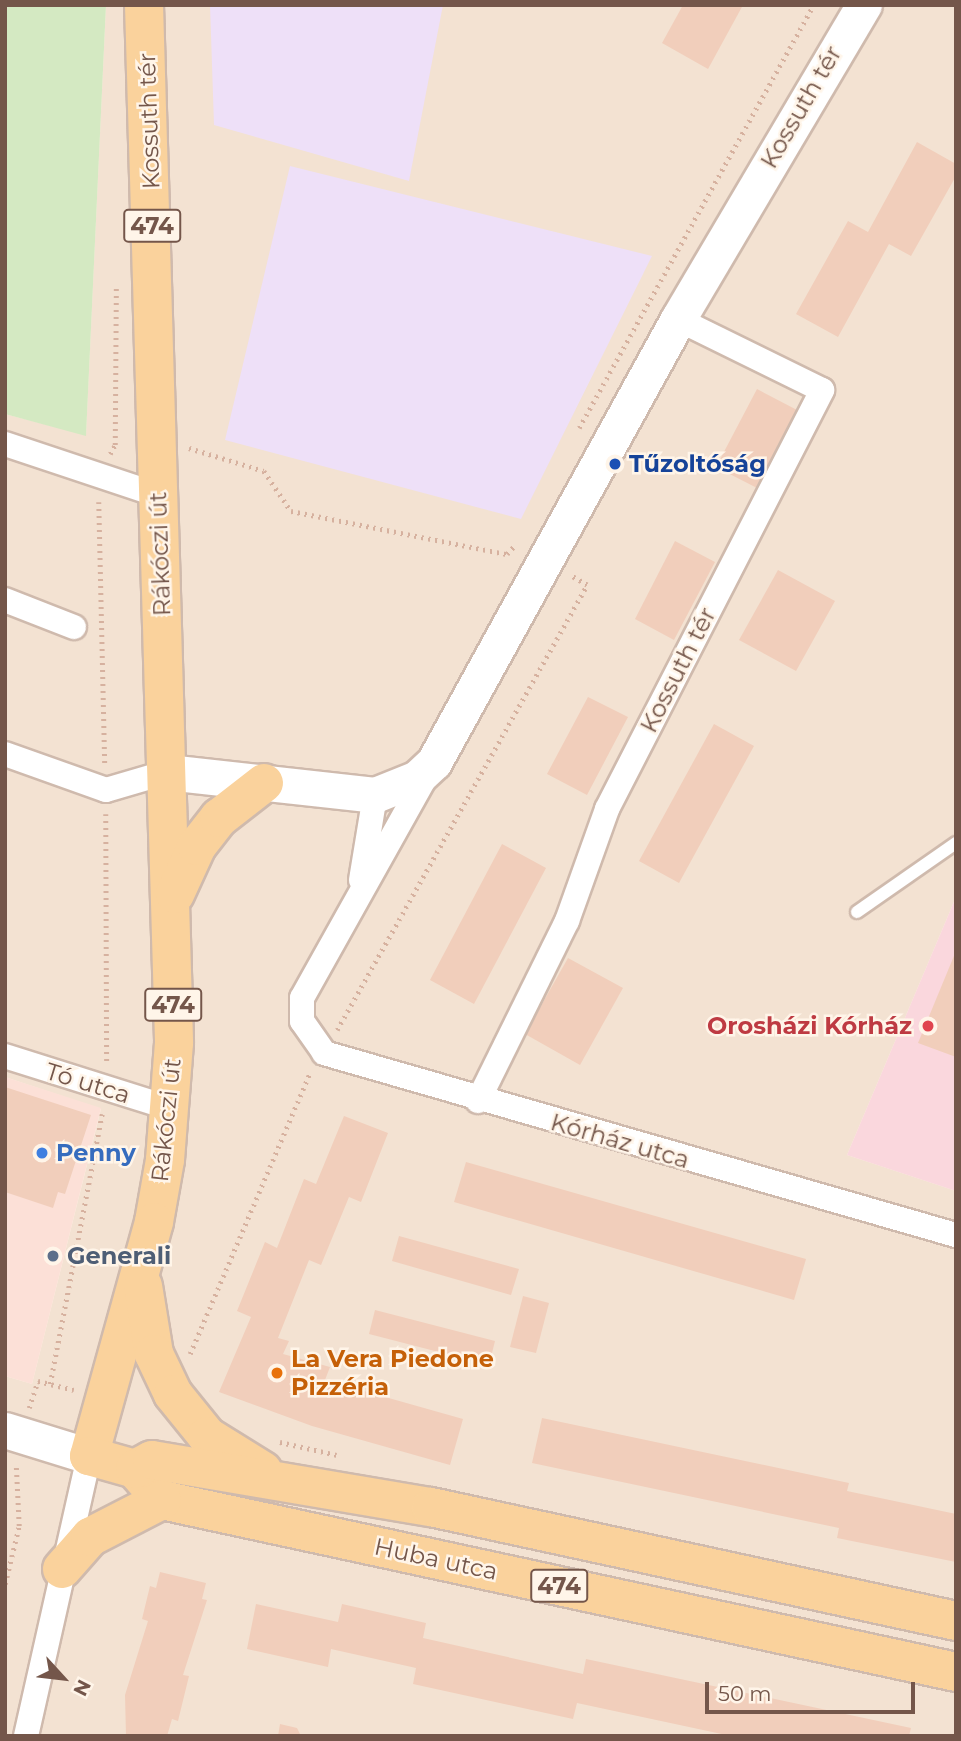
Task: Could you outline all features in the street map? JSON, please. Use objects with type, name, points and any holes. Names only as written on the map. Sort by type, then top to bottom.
[{"type":"main road","name":"Kossuth tér","points":[[144,5],[156,446]]},
{"type":"main road","name":"Kossuth tér","points":[[167,772],[375,796],[417,778],[434,762],[678,319],[864,5]]},
{"type":"main road","name":"Rákóczi út","points":[[89,1456],[141,1273],[165,1160],[170,1108],[171,902],[156,446]]},
{"type":"main road","points":[[171,902],[197,846],[219,818],[264,783]]},
{"type":"main road","name":"474","points":[[141,1273],[154,1354],[173,1394],[206,1436],[276,1479]]},
{"type":"main road","points":[[5,1430],[89,1456]]},
{"type":"main road","name":"Huba utca","points":[[89,1456],[135,1469],[152,1460],[276,1479],[627,1547],[956,1620]]},
{"type":"main road","points":[[62,1569],[90,1537],[162,1500],[135,1469]]},
{"type":"main road","name":"Huba utca","points":[[162,1500],[956,1672]]},
{"type":"street","name":"Kossuth tér","points":[[478,1101],[567,921],[607,808],[822,390],[678,319]]},
{"type":"street","points":[[5,444],[158,495]]},
{"type":"street","points":[[5,600],[74,627]]},
{"type":"street","points":[[5,754],[106,790],[167,772]]},
{"type":"street","name":"Kossuth tér","points":[[302,1021],[302,998],[434,762]]},
{"type":"street","name":"Kossuth tér","points":[[358,898],[375,796]]},
{"type":"street","name":"Kórház utca","points":[[302,1021],[310,1038],[338,1061],[956,1236]]},
{"type":"street","name":"Tó utca","points":[[5,1056],[170,1108]]},
{"type":"street","name":"Rákóczi út","points":[[26,1736],[89,1456]]},
{"type":"lane","points":[[857,912],[956,843]]},
{"type":"path","points":[[50,1384],[107,1090],[106,790],[99,475],[115,445],[116,283]]},
{"type":"path","points":[[115,445],[190,448],[264,471],[291,511],[507,554],[516,544]]},
{"type":"path","points":[[5,1584],[19,1526],[18,1489]]},
{"type":"shaded area","points":[[106,5],[956,5],[956,897],[847,1155],[956,1191],[956,1736],[5,1736],[5,1376],[32,1384],[101,1109],[5,1077],[5,414],[86,435]]},
{"type":"shaded area","points":[[210,5],[443,5],[409,181],[214,125]]},
{"type":"shaded area","points":[[290,166],[652,256],[521,519],[225,440]]},
{"type":"shaded area","name":"Orosházi Kórház","points":[[956,897],[956,1191],[847,1155]]},
{"type":"shaded area","points":[[5,1077],[101,1108],[32,1384],[5,1376]]},
{"type":"green space","points":[[5,5],[106,5],[86,436],[5,414]]},
{"type":"building","points":[[683,5],[743,5],[708,69],[662,43]]},
{"type":"building","points":[[917,142],[956,164],[956,176],[911,256],[889,244],[838,337],[796,314],[848,221],[868,232]]},
{"type":"building","points":[[757,389],[797,410],[757,488],[716,467]]},
{"type":"building","points":[[675,541],[715,562],[674,640],[635,619]]},
{"type":"building","points":[[778,570],[835,601],[796,671],[739,640]]},
{"type":"building","points":[[588,697],[628,717],[587,795],[547,774]]},
{"type":"building","points":[[714,724],[754,746],[679,883],[639,861]]},
{"type":"building","points":[[502,844],[546,868],[474,1004],[430,980]]},
{"type":"building","points":[[956,951],[956,1057],[918,1043]]},
{"type":"building","points":[[568,958],[623,988],[580,1065],[525,1034]]},
{"type":"building","name":"Penny","points":[[5,1087],[91,1115],[65,1194],[58,1192],[53,1208],[5,1192]]},
{"type":"building","points":[[344,1116],[388,1133],[361,1202],[349,1197],[321,1265],[309,1260],[278,1338],[289,1341],[283,1354],[330,1367],[325,1380],[463,1419],[450,1465],[312,1426],[219,1392],[251,1317],[237,1311],[265,1242],[277,1248],[304,1179],[316,1184]]},
{"type":"building","points":[[466,1162],[806,1259],[794,1300],[454,1202]]},
{"type":"building","points":[[399,1236],[519,1269],[511,1295],[392,1261]]},
{"type":"building","points":[[523,1296],[549,1303],[536,1353],[510,1347]]},
{"type":"building","points":[[375,1310],[495,1341],[489,1365],[369,1334]]},
{"type":"building","points":[[542,1418],[849,1483],[847,1491],[956,1514],[956,1562],[837,1538],[839,1528],[532,1463]]},
{"type":"building","points":[[160,1572],[206,1583],[202,1599],[207,1600],[183,1675],[189,1676],[178,1721],[172,1719],[167,1736],[126,1736],[125,1695],[148,1621],[142,1619],[150,1586],[156,1588]]},
{"type":"building","points":[[256,1604],[338,1622],[342,1604],[426,1623],[423,1638],[583,1674],[586,1659],[911,1728],[909,1736],[731,1736],[577,1703],[573,1719],[413,1684],[416,1668],[331,1649],[328,1667],[247,1649]]},
{"type":"building","points":[[280,1724],[297,1728],[301,1736],[278,1736]]},
{"type":"place","name":"Tűzoltóság","points":[[615,464]]},
{"type":"place","name":"Orosházi Kórház","points":[[928,1026]]},
{"type":"place","name":"Penny","points":[[42,1153]]},
{"type":"place","name":"Generali","points":[[53,1256]]},
{"type":"place","name":"La Vera Piedone Pizzéria","points":[[277,1373]]}]
